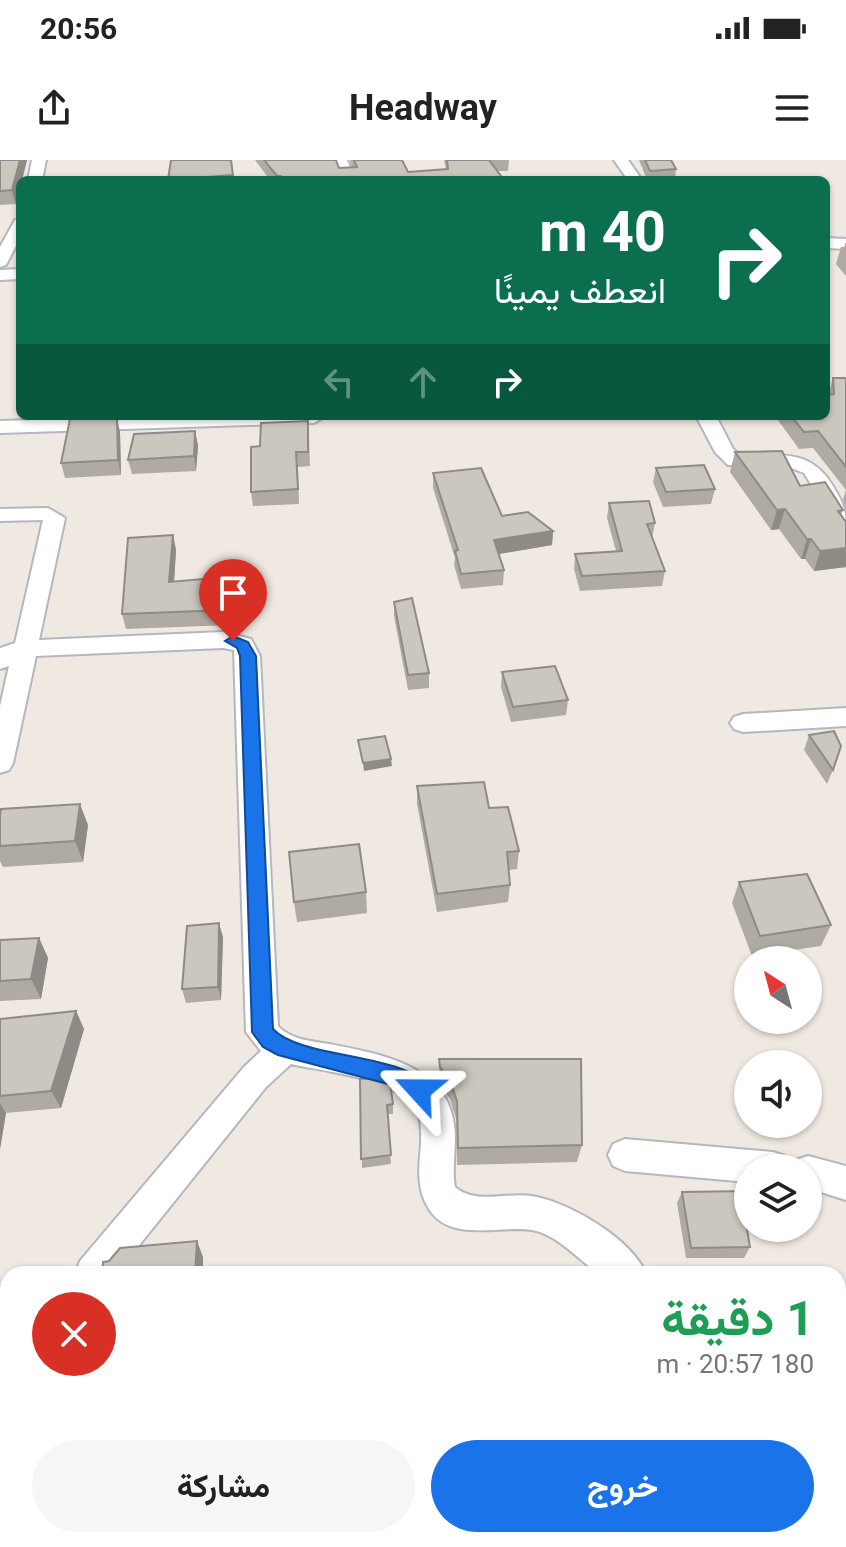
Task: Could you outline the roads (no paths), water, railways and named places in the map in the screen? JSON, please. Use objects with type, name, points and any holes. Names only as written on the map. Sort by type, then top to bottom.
[{"type":"street","points":[[0,262],[16,231]]},
{"type":"street","points":[[0,427],[220,420]]},
{"type":"street","points":[[708,420],[725,452],[735,461],[793,462],[812,469],[846,523]]},
{"type":"street","points":[[0,515],[48,514],[54,518],[13,655],[0,763]]},
{"type":"street","points":[[13,655],[223,640],[243,645],[248,656],[262,1032],[286,1049],[392,1076],[419,1090],[433,1105],[439,1150],[434,1183],[440,1197],[453,1209],[477,1215],[516,1212],[552,1216],[618,1266]]},
{"type":"street","points":[[743,723],[846,717]]},
{"type":"street","points":[[100,1266],[255,1077],[286,1049]]},
{"type":"street","points":[[625,1155],[734,1165]]},
{"type":"street","points":[[822,1176],[846,1183]]}]
